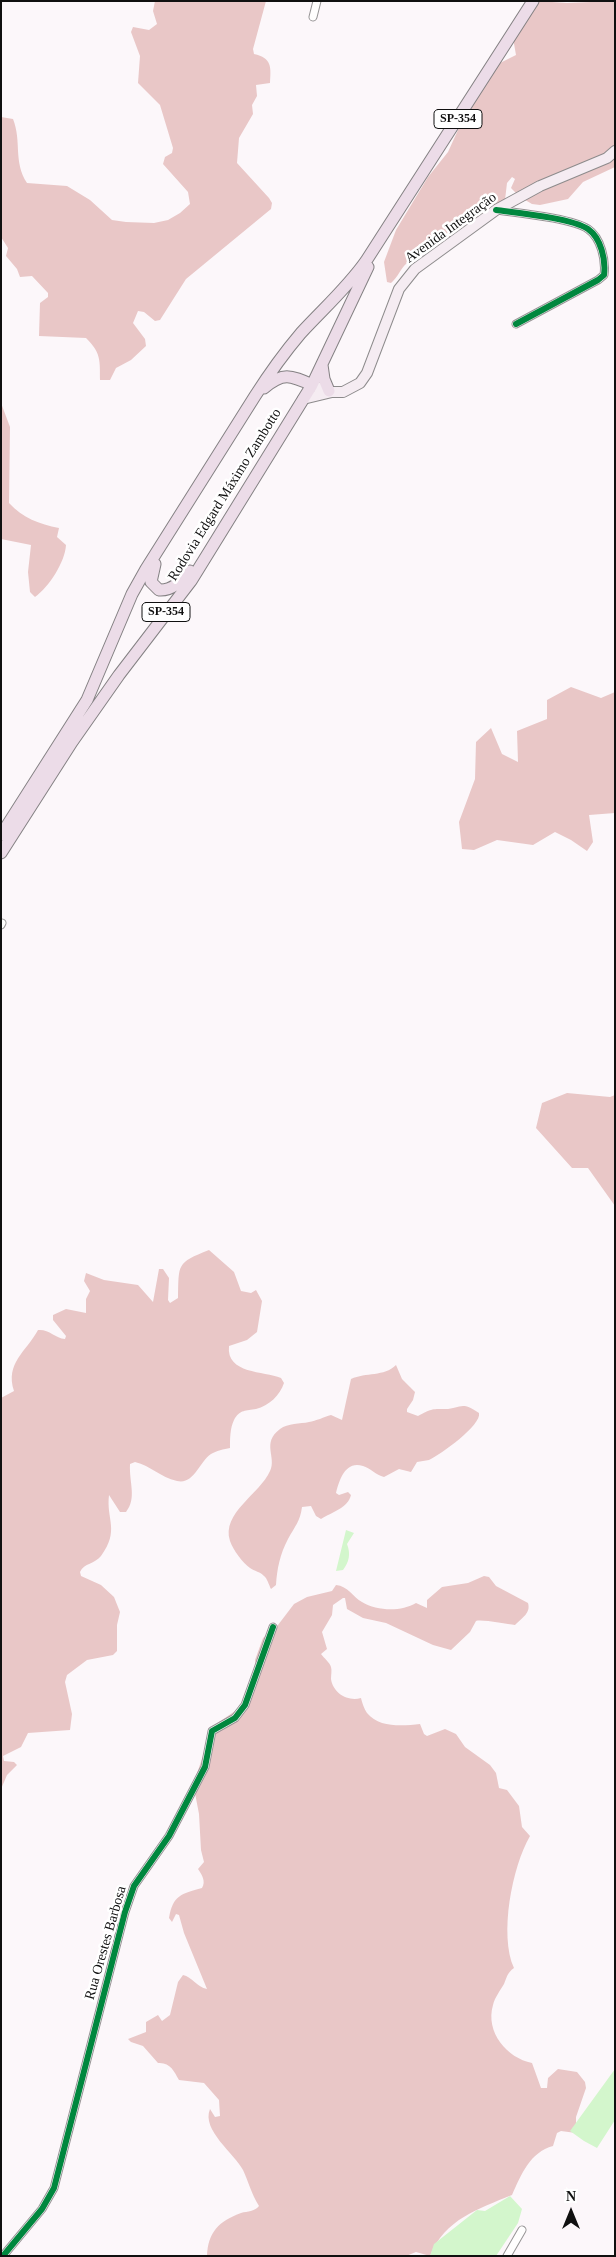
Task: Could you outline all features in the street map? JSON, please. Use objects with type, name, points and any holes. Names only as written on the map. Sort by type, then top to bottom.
[{"type":"main road","name":"Rodovia Edgard Máximo Zambotto","points":[[1,835],[87,700],[132,594],[255,396],[272,370],[302,332],[352,280],[382,237],[533,1]]},
{"type":"main road","name":"Avenida Integração","points":[[304,399],[331,391],[343,392],[356,386],[367,373],[394,301],[406,279],[425,262],[496,210],[540,186],[611,158],[615,150]]},
{"type":"main road","name":"Rodovia Edgard Máximo Zambotto","points":[[1,854],[72,742],[119,675],[191,580],[304,399],[382,237]]},
{"type":"main road","points":[[322,365],[324,379],[331,391]]},
{"type":"main road","points":[[255,396],[272,381],[284,376],[299,379],[331,391]]},
{"type":"main road","points":[[164,544],[151,576],[153,587],[159,590],[172,588],[206,554]]},
{"type":"street","points":[[312,17],[317,1]]},
{"type":"street","points":[[496,210],[573,223],[588,229],[599,243],[606,267],[604,275],[598,280],[516,324]]},
{"type":"street","name":"Rua Orestes Barbosa","points":[[4,2256],[42,2209],[54,2188],[125,1912],[134,1886],[169,1836],[198,1780],[205,1766],[212,1731],[235,1718],[245,1705],[273,1627]]},
{"type":"street","points":[[508,2256],[522,2230]]},
{"type":"shaded area","points":[[155,1],[266,1],[253,49],[254,54],[264,58],[269,64],[270,83],[256,85],[257,96],[252,105],[253,114],[239,138],[237,163],[272,203],[271,209],[186,279],[160,320],[155,321],[144,312],[138,311],[133,323],[145,339],[146,346],[131,360],[116,368],[110,380],[100,380],[99,357],[95,348],[86,338],[39,336],[40,303],[48,297],[48,293],[32,276],[20,277],[17,269],[6,256],[8,248],[1,237],[1,117],[13,119],[16,127],[20,167],[27,183],[67,186],[90,200],[112,220],[154,223],[168,220],[180,213],[190,204],[188,192],[163,164],[165,157],[172,153],[173,148],[160,105],[138,83],[140,56],[131,32],[133,27],[149,30],[157,24],[153,11]]},
{"type":"shaded area","points":[[537,1],[567,3],[615,1],[615,167],[583,182],[568,199],[540,205],[532,204],[520,197],[511,188],[515,179],[512,177],[507,183],[505,200],[449,241],[438,245],[421,247],[393,281],[391,283],[387,282],[384,262],[396,230],[428,177],[448,152],[458,130],[492,71],[500,63],[516,55],[513,38]]},
{"type":"shaded area","points":[[1,403],[10,427],[9,503],[20,513],[32,520],[59,528],[57,537],[66,545],[63,559],[55,574],[46,587],[35,597],[30,592],[28,572],[31,545],[1,539]]},
{"type":"shaded area","points":[[571,687],[601,698],[615,692],[615,813],[589,815],[593,842],[587,851],[555,832],[533,845],[497,840],[474,850],[462,849],[459,822],[475,779],[476,742],[491,728],[502,754],[518,762],[517,731],[547,719],[547,700]]},
{"type":"shaded area","points":[[567,1093],[610,1097],[615,1095],[615,1206],[588,1168],[572,1168],[536,1128],[542,1103]]},
{"type":"shaded area","points":[[209,1250],[234,1272],[241,1291],[251,1293],[256,1290],[262,1301],[257,1332],[247,1340],[229,1346],[233,1362],[248,1370],[281,1378],[284,1383],[277,1396],[270,1403],[261,1408],[244,1411],[239,1414],[232,1426],[230,1448],[211,1454],[188,1480],[177,1481],[141,1464],[135,1462],[130,1464],[132,1496],[129,1507],[126,1512],[120,1512],[109,1495],[111,1532],[107,1547],[96,1561],[84,1567],[80,1572],[81,1576],[101,1585],[114,1597],[120,1612],[117,1625],[117,1651],[113,1655],[87,1660],[67,1675],[65,1682],[72,1714],[70,1730],[28,1733],[21,1747],[3,1756],[4,1761],[14,1762],[17,1765],[7,1775],[1,1789],[1,1398],[14,1391],[12,1373],[14,1365],[38,1330],[65,1339],[66,1336],[53,1320],[53,1315],[66,1309],[86,1313],[86,1299],[90,1291],[84,1281],[86,1273],[104,1280],[138,1285],[153,1302],[159,1269],[163,1269],[169,1278],[168,1300],[170,1303],[178,1298],[182,1266],[190,1258]]},
{"type":"shaded area","points":[[396,1365],[402,1379],[415,1392],[407,1412],[418,1416],[431,1410],[464,1406],[479,1413],[478,1418],[474,1425],[459,1439],[429,1460],[417,1462],[411,1472],[399,1469],[384,1477],[363,1466],[357,1465],[347,1469],[341,1478],[336,1493],[339,1495],[348,1492],[351,1495],[347,1503],[321,1519],[316,1516],[311,1506],[302,1507],[299,1520],[281,1556],[276,1585],[271,1589],[261,1573],[250,1568],[238,1556],[230,1541],[229,1531],[231,1521],[236,1513],[270,1471],[272,1460],[270,1445],[274,1434],[287,1426],[331,1415],[342,1420],[351,1379],[380,1373]]},
{"type":"shaded area","points":[[346,1530],[354,1533],[347,1544],[349,1558],[343,1570],[336,1571]]},
{"type":"shaded area","points":[[484,1576],[489,1577],[496,1586],[528,1603],[527,1613],[515,1625],[476,1621],[470,1632],[451,1650],[433,1645],[386,1623],[363,1618],[347,1609],[345,1598],[343,1598],[333,1605],[332,1615],[322,1632],[327,1649],[321,1654],[331,1667],[332,1684],[338,1692],[351,1699],[361,1698],[367,1713],[372,1718],[385,1724],[420,1724],[424,1734],[427,1736],[445,1729],[456,1734],[465,1747],[490,1765],[496,1773],[499,1788],[507,1790],[519,1806],[522,1827],[530,1836],[518,1865],[510,1901],[508,1938],[514,1968],[509,1973],[494,2002],[491,2015],[492,2025],[495,2034],[507,2050],[514,2056],[532,2063],[541,2088],[547,2088],[548,2078],[558,2069],[577,2072],[585,2082],[586,2088],[576,2117],[576,2133],[561,2131],[557,2133],[553,2146],[538,2153],[527,2165],[512,2195],[475,2211],[454,2224],[436,2243],[430,2256],[416,2252],[406,2256],[207,2256],[210,2240],[216,2228],[233,2216],[253,2210],[259,2206],[243,2170],[214,2133],[210,2125],[210,2109],[215,2117],[220,2116],[219,2100],[204,2083],[179,2080],[169,2066],[158,2063],[143,2046],[128,2039],[146,2032],[146,2022],[158,2015],[162,2021],[170,2015],[178,1982],[183,1975],[207,1989],[184,1933],[179,1915],[176,1914],[172,1922],[169,1918],[173,1904],[179,1897],[202,1888],[204,1883],[198,1869],[204,1862],[194,1788],[195,1779],[212,1730],[219,1722],[241,1707],[248,1684],[257,1679],[255,1660],[263,1638],[278,1625],[294,1604],[307,1597],[332,1591],[336,1585],[344,1587],[362,1602],[382,1609],[403,1608],[416,1603],[427,1608],[427,1600],[442,1587],[468,1583]]},
{"type":"shaded area","points":[[615,2069],[615,2120],[597,2148],[570,2131]]},
{"type":"shaded area","points":[[510,2196],[522,2209],[518,2223],[496,2256],[430,2256],[434,2244],[477,2210],[485,2211]]},
{"type":"cycle path","points":[[496,210],[544,217],[580,225],[593,233],[602,250],[604,275],[516,324]]},
{"type":"cycle path","points":[[3,2256],[42,2209],[54,2188],[125,1912],[134,1886],[169,1836],[205,1767],[212,1731],[235,1718],[245,1705],[273,1627]]}]
